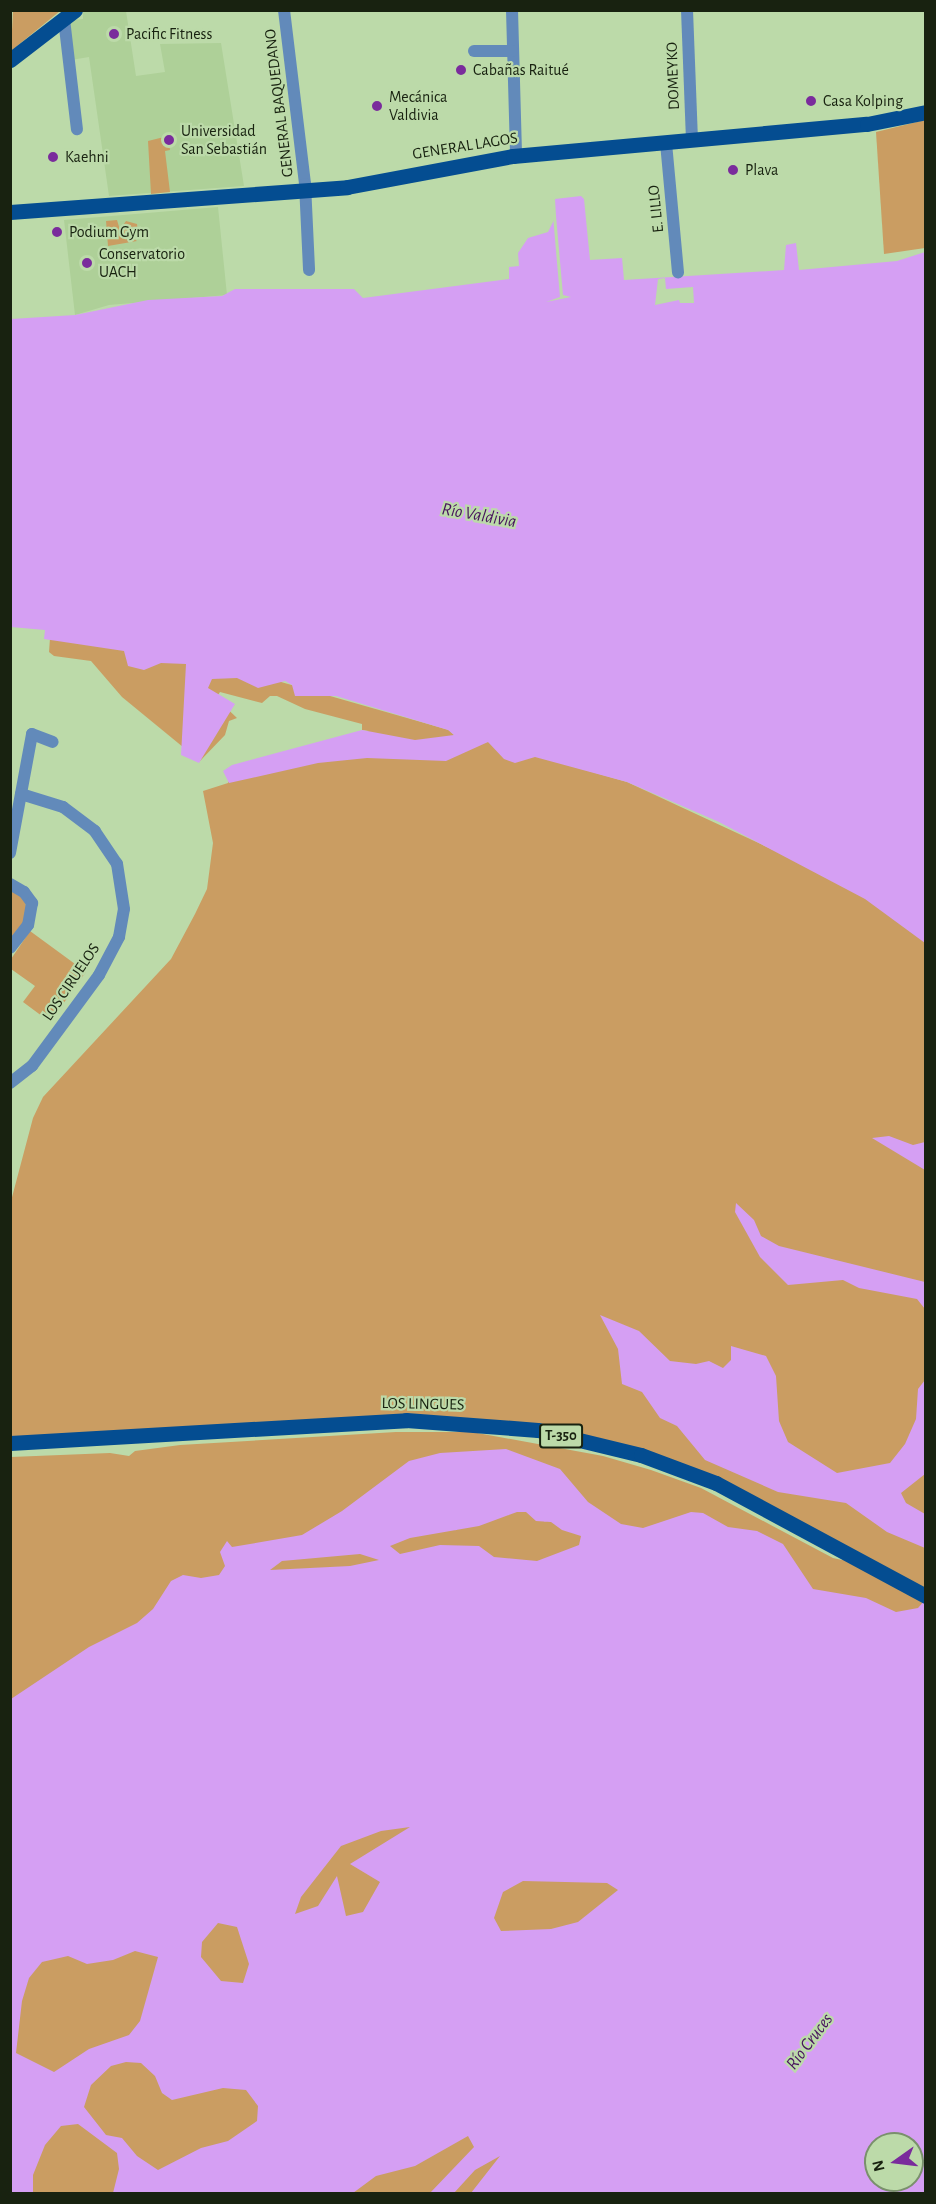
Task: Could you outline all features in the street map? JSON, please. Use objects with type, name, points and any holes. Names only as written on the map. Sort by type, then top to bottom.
[{"type":"main road","points":[[10,60],[69,15]]},
{"type":"main road","name":"GENERAL LAGOS","points":[[10,212],[306,191],[516,156],[867,124],[926,112]]},
{"type":"main road","name":"LOS LINGUES","points":[[10,1443],[380,1420],[494,1424],[561,1436],[667,1464],[740,1494],[926,1596]]},
{"type":"street","name":"GENERAL BAQUEDANO","points":[[284,10],[306,191],[309,270]]},
{"type":"street","points":[[512,10],[516,156]]},
{"type":"street","name":"DOMEYKO","points":[[687,10],[692,140]]},
{"type":"street","points":[[69,15],[77,129]]},
{"type":"street","points":[[474,51],[512,51]]},
{"type":"street","name":"E. LILLO","points":[[666,143],[678,272]]},
{"type":"street","points":[[10,853],[32,734],[53,741]]},
{"type":"street","name":"LOS CIRUELOS","points":[[10,1083],[32,1066],[99,975],[119,937],[124,909],[117,864],[94,831],[63,807],[21,794]]},
{"type":"street","points":[[10,884],[24,892],[32,903],[28,925],[10,948]]},
{"type":"shaded area","points":[[13,10],[60,11],[11,51]]},
{"type":"shaded area","name":"Universidad San Sebastián","points":[[126,11],[136,76],[165,72],[160,44],[221,43],[244,186],[109,196],[89,57],[71,60],[67,27],[73,20],[83,19],[83,12]]},
{"type":"shaded area","points":[[925,120],[925,248],[884,254],[876,132]]},
{"type":"shaded area","points":[[168,136],[170,150],[165,151],[170,192],[151,194],[148,141]]},
{"type":"shaded area","name":"Universidad San Sebastián","points":[[218,207],[227,295],[109,305],[75,315],[64,220]]},
{"type":"shaded area","points":[[117,220],[120,230],[126,221],[137,224],[138,233],[133,238],[137,241],[108,246],[106,221]]},
{"type":"shaded area","points":[[50,638],[173,651],[449,730],[455,736],[479,743],[488,742],[627,782],[808,866],[882,906],[925,938],[925,1660],[480,2193],[11,2193],[11,1457],[110,1453],[129,1456],[135,1451],[180,1445],[396,1432],[472,1432],[603,1456],[651,1470],[701,1488],[833,1558],[842,1560],[847,1553],[644,1455],[464,1422],[11,1445],[11,1201],[33,1118],[43,1097],[171,959],[195,914],[207,889],[213,843],[203,791],[228,783],[230,778],[369,731],[362,730],[362,724],[305,709],[277,696],[270,696],[262,703],[220,692],[216,698],[237,718],[229,721],[225,735],[200,761],[122,697],[91,661],[54,656],[49,652]]},
{"type":"shaded area","points":[[11,887],[23,894],[29,917],[11,942]]},
{"type":"shaded area","points":[[30,931],[86,972],[50,1022],[23,1002],[35,986],[11,969],[11,959]]},
{"type":"water","name":"Río Valdivia","points":[[581,196],[584,199],[590,260],[622,258],[624,280],[784,270],[786,245],[796,243],[799,270],[897,261],[925,252],[925,943],[865,899],[719,822],[627,782],[535,757],[515,763],[504,759],[488,742],[446,761],[367,758],[318,763],[229,783],[223,771],[232,765],[362,730],[415,740],[454,735],[448,730],[336,696],[295,696],[292,685],[285,681],[258,688],[237,678],[212,679],[208,688],[235,704],[199,763],[181,755],[186,664],[161,663],[144,670],[128,666],[124,651],[44,639],[45,630],[11,627],[11,319],[75,315],[148,300],[222,296],[235,289],[354,289],[363,298],[509,279],[509,267],[519,266],[518,253],[528,238],[548,232],[556,216],[555,199]]},
{"type":"water","points":[[889,1136],[913,1145],[925,1142],[925,1170],[872,1138]]},
{"type":"water","points":[[736,1203],[754,1220],[761,1236],[779,1246],[925,1282],[925,1309],[917,1299],[859,1288],[843,1280],[788,1285],[760,1257],[735,1212]]},
{"type":"water","points":[[600,1315],[639,1331],[670,1361],[696,1364],[709,1361],[723,1368],[731,1360],[731,1346],[766,1356],[776,1376],[779,1421],[788,1442],[837,1473],[890,1463],[905,1444],[916,1419],[918,1389],[925,1380],[925,1474],[901,1493],[906,1503],[925,1514],[925,1548],[887,1532],[846,1503],[778,1492],[705,1460],[677,1426],[660,1418],[642,1392],[622,1384],[618,1349]]},
{"type":"water","name":"Río Cruces","points":[[506,1449],[560,1469],[588,1502],[621,1524],[643,1528],[691,1512],[703,1513],[728,1527],[757,1531],[783,1544],[813,1589],[866,1598],[896,1612],[918,1608],[925,1600],[925,2193],[471,2193],[500,2156],[475,2170],[454,2193],[430,2193],[474,2147],[468,2136],[415,2166],[376,2176],[353,2193],[113,2193],[119,2169],[117,2153],[78,2124],[61,2126],[45,2145],[33,2175],[33,2193],[11,2193],[11,1699],[89,1647],[137,1623],[153,1609],[171,1581],[183,1575],[201,1578],[219,1575],[225,1566],[220,1552],[227,1541],[232,1547],[302,1535],[342,1511],[409,1461],[440,1453]],"holes":[[[517,1512],[526,1512],[536,1521],[551,1522],[562,1530],[581,1536],[579,1545],[537,1561],[494,1557],[479,1546],[440,1545],[400,1554],[390,1546],[410,1538],[479,1526]],[[360,1554],[379,1560],[350,1566],[270,1570],[282,1561]],[[410,1827],[350,1864],[380,1882],[363,1912],[346,1916],[337,1876],[318,1906],[295,1914],[301,1897],[341,1846],[381,1831]],[[523,1881],[607,1883],[618,1890],[578,1922],[551,1929],[501,1931],[494,1918],[503,1892]],[[218,1923],[237,1927],[249,1964],[243,1983],[221,1981],[201,1957],[202,1942]],[[135,1951],[158,1957],[140,2021],[129,2035],[89,2049],[54,2072],[16,2053],[22,2001],[29,1978],[42,1962],[68,1956],[87,1964],[113,1960]],[[126,2062],[141,2063],[155,2076],[162,2093],[172,2100],[223,2088],[246,2090],[258,2106],[257,2121],[228,2141],[201,2148],[158,2170],[137,2156],[122,2138],[106,2135],[84,2107],[91,2085],[111,2066]]]},
{"type":"pier","points":[[553,216],[556,216],[563,295],[571,297],[546,302],[560,297]]},
{"type":"pier","points":[[665,278],[666,289],[693,287],[694,303],[680,303],[679,300],[655,305],[658,279]]},
{"type":"place","name":"Pacific Fitness","points":[[114,34]]},
{"type":"place","name":"Cabañas Raitué","points":[[461,70]]},
{"type":"place","name":"Casa Kolping","points":[[811,101]]},
{"type":"place","name":"Mecánica Valdivia","points":[[377,106]]},
{"type":"place","name":"Universidad San Sebastián","points":[[169,140]]},
{"type":"place","name":"Kaehni","points":[[53,157]]},
{"type":"place","name":"Plava","points":[[733,170]]},
{"type":"place","name":"Podium Gym","points":[[57,232]]},
{"type":"place","name":"Conservatorio UACH","points":[[87,263]]}]
